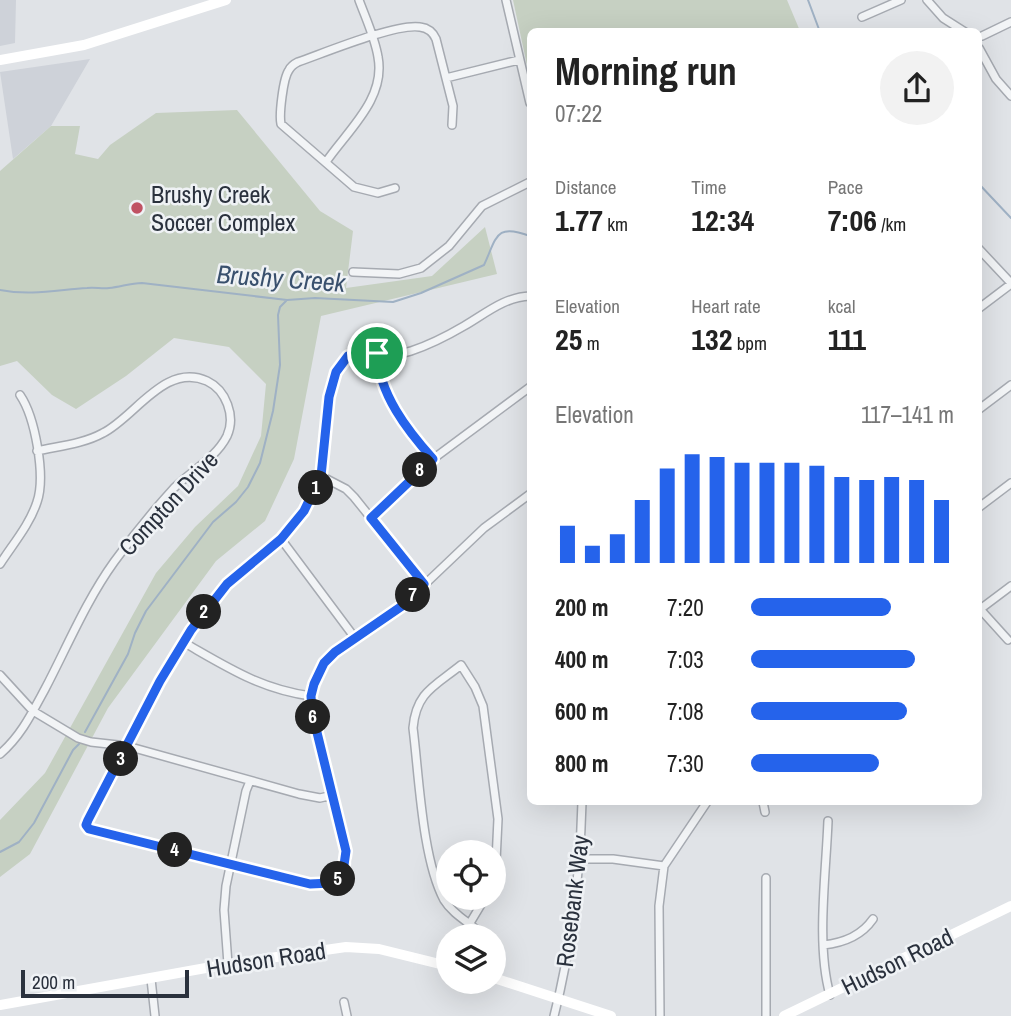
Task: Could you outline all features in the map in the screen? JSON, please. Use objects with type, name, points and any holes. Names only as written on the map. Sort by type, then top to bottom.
[{"type":"street","points":[[0,60],[92,43],[226,0]]},
{"type":"street","points":[[326,162],[366,108],[375,91],[379,62],[359,0]]},
{"type":"street","points":[[506,0],[527,91]]},
{"type":"street","points":[[862,17],[901,0]]},
{"type":"street","points":[[927,0],[943,18],[959,28]]},
{"type":"street","points":[[982,33],[1011,22]]},
{"type":"street","points":[[395,188],[378,193],[360,190],[280,122],[286,74],[291,66],[405,27],[419,26],[428,29],[436,39],[453,106],[452,125]]},
{"type":"street","points":[[982,55],[996,79],[1011,96]]},
{"type":"street","points":[[446,78],[519,60]]},
{"type":"street","points":[[353,272],[399,274],[421,268],[449,246],[482,206],[527,184]]},
{"type":"street","points":[[982,252],[1011,284],[982,306]]},
{"type":"street","points":[[527,296],[500,304],[459,329],[410,351],[395,354],[362,351],[351,354],[336,372],[329,397],[321,476],[304,511],[281,539],[227,584],[183,642],[88,820],[87,828],[310,884],[327,884],[337,880],[343,872],[347,858],[314,723],[311,696],[317,677],[324,663],[335,652],[402,606],[485,528],[527,496]]},
{"type":"street","points":[[377,353],[380,375],[394,406],[433,459]]},
{"type":"street","name":"Compton Drive","points":[[0,754],[14,741],[33,711],[109,569],[169,494],[220,446],[228,433],[229,411],[221,393],[208,382],[199,378],[181,378],[159,389],[120,423],[103,433],[80,442],[37,450]]},
{"type":"street","points":[[982,407],[1011,385]]},
{"type":"street","points":[[371,518],[433,459],[527,389]]},
{"type":"street","points":[[0,564],[37,502],[40,484],[29,408],[20,395]]},
{"type":"street","points":[[321,476],[349,491],[424,584]]},
{"type":"street","points":[[982,505],[1010,486]]},
{"type":"street","points":[[281,539],[355,638]]},
{"type":"street","points":[[982,608],[1011,586]]},
{"type":"street","points":[[982,613],[1008,640]]},
{"type":"street","points":[[183,642],[222,667],[249,680],[311,696]]},
{"type":"street","points":[[436,876],[428,848],[413,728],[415,711],[424,694],[461,666],[475,687],[483,706],[498,819],[497,840]]},
{"type":"street","points":[[0,675],[33,711],[85,740],[127,746],[312,797],[333,795]]},
{"type":"street","points":[[228,964],[224,910],[230,864],[250,781]]},
{"type":"street","name":"Rosebank Way","points":[[554,1016],[565,967],[580,859],[582,805]]},
{"type":"street","points":[[660,1016],[659,906],[664,866],[705,805]]},
{"type":"street","points":[[764,805],[765,812]]},
{"type":"street","points":[[828,821],[823,945],[830,995]]},
{"type":"street","points":[[580,859],[613,859],[664,866]]},
{"type":"street","points":[[766,878],[766,1016]]},
{"type":"street","name":"Hudson Road","points":[[784,1016],[1011,906]]},
{"type":"street","points":[[451,910],[470,922],[478,910]]},
{"type":"street","points":[[823,945],[837,944],[866,930],[873,919]]},
{"type":"street","name":"Hudson Road","points":[[0,1005],[331,948],[359,947],[436,963]]},
{"type":"street","points":[[151,979],[155,1016]]},
{"type":"street","points":[[506,982],[611,1016]]},
{"type":"street","points":[[344,1002],[346,1016]]},
{"type":"shaded area","points":[[0,0],[16,0],[15,43],[0,46]]},
{"type":"shaded area","points":[[90,59],[51,126],[13,159],[0,72]]},
{"type":"green space","points":[[513,0],[787,0],[799,28],[527,28],[527,65]]},
{"type":"green space","points":[[237,110],[320,211],[353,231],[346,288],[432,276],[485,227],[497,274],[321,316],[294,459],[265,521],[216,561],[108,708],[30,854],[0,877],[0,820],[45,773],[156,573],[195,527],[238,486],[261,436],[266,384],[229,347],[174,338],[126,376],[76,409],[52,395],[17,361],[0,366],[0,171],[51,126],[80,126],[75,154],[98,159],[110,145],[156,113]]},
{"type":"waterway","points":[[808,0],[818,28]]},
{"type":"waterway","name":"Brushy Creek","points":[[982,187],[1011,218]]},
{"type":"waterway","name":"Brushy Creek","points":[[0,290],[33,293],[142,283],[287,300],[315,298],[393,302],[421,293],[484,265],[495,240],[503,232],[527,235]]},
{"type":"waterway","points":[[85,732],[128,654],[146,611],[213,522],[236,502],[248,487],[260,463],[273,411],[280,365],[278,315],[280,307],[286,301]]},
{"type":"waterway","points":[[0,852],[19,842],[34,823],[73,750],[79,744]]},
{"type":"place","name":"Brushy Creek Soccer Complex","points":[[137,208]]},
{"type":"route","points":[[356,352],[377,353],[380,375],[394,406],[433,459],[371,518],[424,584],[402,606],[335,652],[320,670],[311,696],[319,743],[346,851],[343,872],[331,883],[310,884],[87,828],[88,820],[160,681],[191,630],[227,584],[281,539],[308,506],[321,476],[329,397],[339,365],[356,352]]}]
